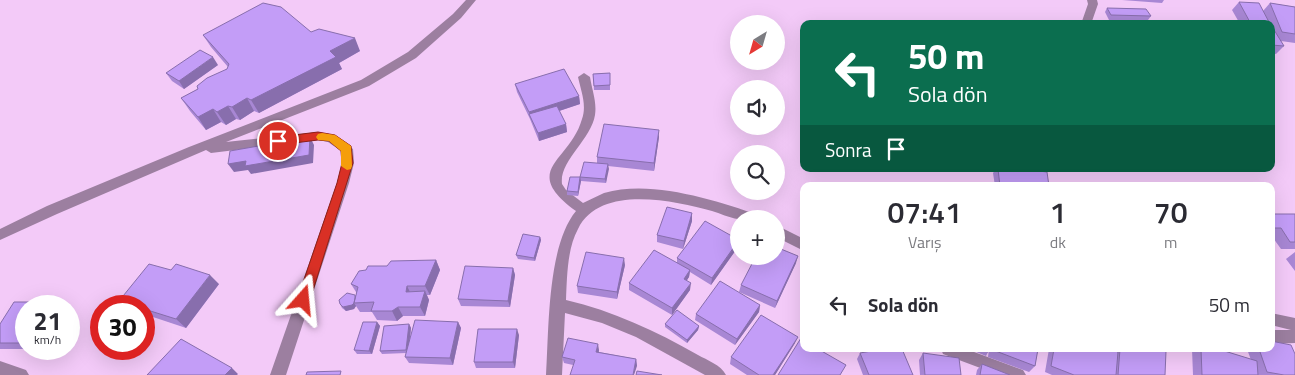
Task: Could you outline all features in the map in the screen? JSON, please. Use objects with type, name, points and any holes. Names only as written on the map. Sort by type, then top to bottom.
[{"type":"street","points":[[0,235],[52,210],[194,150],[365,83],[412,55],[457,16],[471,0]]},
{"type":"street","points":[[1087,20],[1093,4],[1092,0]]},
{"type":"street","points":[[583,210],[561,194],[554,185],[553,178],[589,119],[590,110],[584,77]]},
{"type":"street","points":[[194,150],[318,136],[331,138],[347,149],[348,163],[343,183],[278,375]]},
{"type":"street","points":[[554,375],[558,306],[565,247],[574,222],[583,210],[595,200],[610,196],[647,194],[730,211]]},
{"type":"street","points":[[785,235],[800,244]]},
{"type":"street","points":[[558,306],[584,311],[640,330],[718,375]]},
{"type":"street","points":[[1275,320],[1295,324]]},
{"type":"street","points":[[1275,337],[1295,336]]},
{"type":"street","points":[[956,352],[1018,375]]},
{"type":"street","points":[[0,368],[21,375]]},
{"type":"building","points":[[1239,2],[1259,3],[1268,20],[1249,20]]},
{"type":"building","points":[[263,3],[281,7],[311,32],[319,29],[355,38],[330,51],[336,57],[251,100],[247,98],[232,107],[228,106],[217,112],[213,109],[198,117],[181,98],[198,89],[197,86],[207,78],[227,69],[229,64],[203,35]]},
{"type":"building","points":[[1270,3],[1295,7],[1295,34],[1282,32]]},
{"type":"building","points":[[1107,8],[1146,9],[1151,16],[1111,15]]},
{"type":"building","points":[[1275,31],[1284,46],[1275,45]]},
{"type":"building","points":[[200,50],[213,57],[179,81],[166,73]]},
{"type":"building","points":[[564,69],[579,96],[529,112],[515,84]]},
{"type":"building","points":[[610,73],[610,85],[594,86],[593,74]]},
{"type":"building","points":[[557,106],[566,124],[538,133],[529,114]]},
{"type":"building","points":[[604,124],[659,130],[654,163],[597,157]]},
{"type":"building","points":[[310,137],[309,155],[245,166],[246,161],[228,164],[230,151]]},
{"type":"building","points":[[584,162],[608,164],[605,179],[580,177]]},
{"type":"building","points":[[998,172],[1047,172],[1048,182],[1000,182]]},
{"type":"building","points":[[570,177],[580,177],[578,192],[567,191]]},
{"type":"building","points":[[667,207],[692,213],[684,241],[657,235]]},
{"type":"building","points":[[1275,214],[1295,214],[1295,242],[1290,242],[1281,228],[1275,228]]},
{"type":"building","points":[[705,221],[730,235],[730,253],[712,278],[677,258]]},
{"type":"building","points":[[523,234],[540,237],[534,258],[516,255]]},
{"type":"building","points":[[654,250],[690,270],[684,279],[691,283],[672,308],[629,283]]},
{"type":"building","points":[[785,251],[798,256],[777,301],[741,285],[751,265],[785,265]]},
{"type":"building","points":[[586,252],[624,258],[617,292],[577,286]]},
{"type":"building","points":[[436,260],[425,286],[407,286],[406,292],[425,291],[420,307],[398,307],[392,311],[371,311],[374,302],[354,303],[358,287],[351,284],[359,271],[366,270],[368,266],[387,266],[391,261]]},
{"type":"building","points":[[149,264],[171,270],[176,264],[210,275],[176,319],[155,312],[155,295],[124,295]]},
{"type":"building","points":[[465,266],[513,268],[508,301],[458,299]]},
{"type":"building","points":[[720,281],[760,305],[737,339],[696,314]]},
{"type":"building","points":[[347,293],[355,295],[354,303],[343,307],[339,300]]},
{"type":"building","points":[[15,302],[15,343],[0,343],[0,324]]},
{"type":"building","points":[[677,310],[699,326],[687,340],[665,324]]},
{"type":"building","points":[[761,315],[798,337],[773,375],[759,375],[731,357]]},
{"type":"building","points":[[415,320],[458,322],[450,358],[405,357]]},
{"type":"building","points":[[363,322],[377,322],[369,351],[354,350]]},
{"type":"building","points":[[409,324],[406,350],[380,351],[384,326]]},
{"type":"building","points":[[478,329],[517,329],[513,362],[474,362]]},
{"type":"building","points":[[568,338],[598,344],[596,352],[636,359],[633,375],[570,375],[575,360],[562,357]]},
{"type":"building","points":[[181,339],[232,368],[225,375],[147,375]]},
{"type":"building","points":[[800,340],[800,352],[823,352],[846,365],[840,375],[778,375]]},
{"type":"building","points":[[1275,342],[1291,345],[1295,354],[1295,375],[1267,372],[1260,352],[1275,352]]},
{"type":"building","points":[[903,352],[913,375],[869,375],[860,353]]},
{"type":"building","points":[[998,352],[1037,352],[1035,366]]},
{"type":"building","points":[[1053,352],[1118,352],[1116,375],[1074,375],[1051,366]]},
{"type":"building","points":[[1120,352],[1166,352],[1165,375],[1118,375]]},
{"type":"building","points":[[1201,352],[1228,352],[1257,361],[1258,375],[1202,375]]},
{"type":"building","points":[[923,353],[959,358],[961,375],[925,375]]},
{"type":"building","points":[[982,364],[1010,375],[980,375]]},
{"type":"building","points":[[341,371],[340,375],[306,375],[307,372]]},
{"type":"building","points":[[637,371],[662,375],[636,375]]},
{"type":"slow traffic","points":[[322,137],[331,138],[341,143],[347,149],[347,166]]},
{"type":"route","points":[[278,141],[318,136],[331,138],[341,143],[347,149],[348,163],[343,183],[303,300]]}]
